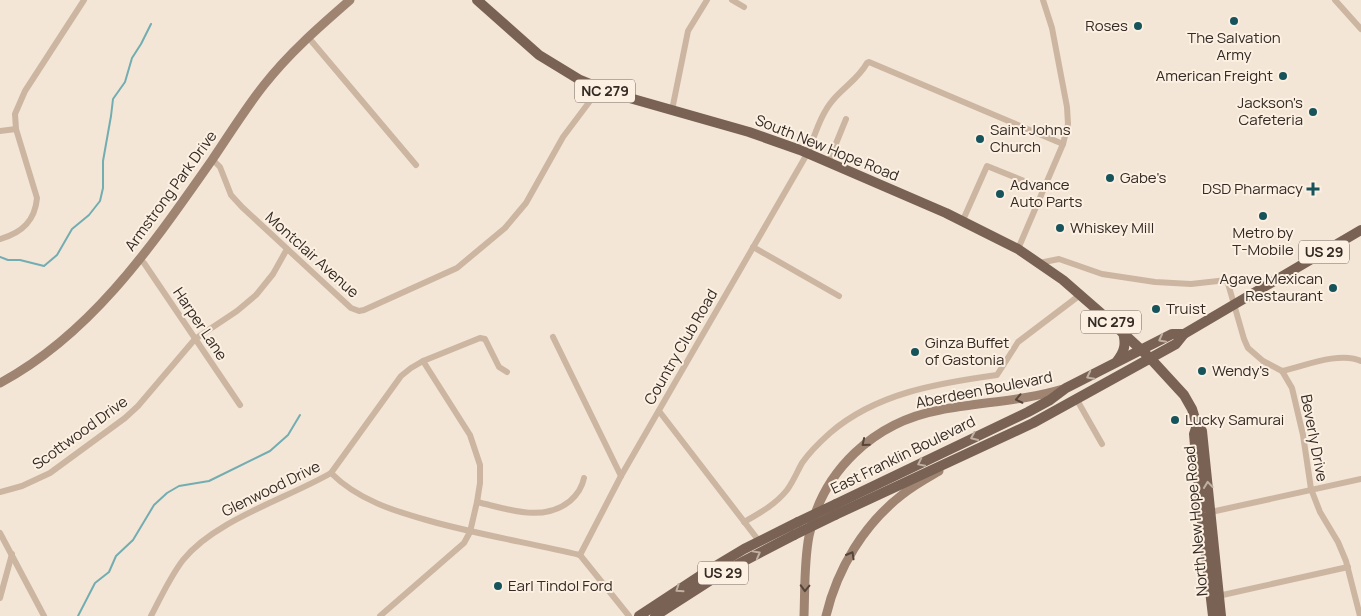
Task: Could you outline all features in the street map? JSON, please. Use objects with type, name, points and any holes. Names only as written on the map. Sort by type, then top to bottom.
[{"type":"main road","name":"Armstrong Park Drive","points":[[0,383],[34,363],[68,338],[91,316],[139,258],[212,159],[264,84],[292,52],[350,0]]},
{"type":"main road","name":"South New Hope Road","points":[[477,0],[539,55],[572,76],[599,89],[749,132],[828,162],[963,220],[1018,249],[1080,295],[1150,358]]},
{"type":"main road","name":"East Franklin Boulevard","points":[[656,616],[732,567],[794,535],[1034,423],[1077,400],[1176,344],[1184,334],[1361,230]]},
{"type":"main road","points":[[1114,364],[1124,352],[1123,332]]},
{"type":"main road","name":"East Franklin Boulevard","points":[[639,616],[709,570],[760,541],[1028,412],[1050,400],[1066,388],[1172,334],[1184,334]]},
{"type":"main road","name":"North New Hope Road","points":[[1150,358],[1184,395],[1192,409],[1197,425],[1194,431],[1206,513],[1213,616]]},
{"type":"main road","name":"Aberdeen Boulevard","points":[[804,616],[807,549],[814,519],[825,491],[844,464],[858,449],[903,420],[920,415],[940,410],[1007,402],[1066,388]]},
{"type":"main road","points":[[826,616],[834,588],[842,570],[856,546],[876,520],[904,493],[958,458]]},
{"type":"main road","name":"North New Hope Road","points":[[1206,513],[1212,529],[1221,616]]},
{"type":"street","points":[[0,239],[17,234],[24,229],[34,215],[36,206],[37,198],[16,129],[16,114],[26,91],[84,0]]},
{"type":"street","points":[[672,110],[688,31],[707,0]]},
{"type":"street","points":[[732,0],[744,7]]},
{"type":"street","points":[[1018,249],[1063,144],[1068,124],[1067,107],[1052,28],[1043,0]]},
{"type":"street","points":[[1335,0],[1361,29]]},
{"type":"street","points":[[308,37],[416,165]]},
{"type":"street","name":"Country Club Road","points":[[580,555],[621,476],[807,154],[831,102],[856,78],[869,62],[1063,144]]},
{"type":"street","name":"Montclair Avenue","points":[[212,159],[220,167],[231,195],[345,304],[359,311],[447,273],[464,263],[516,216],[536,187],[563,137],[599,89]]},
{"type":"street","points":[[828,162],[846,119]]},
{"type":"street","points":[[0,131],[16,129]]},
{"type":"street","points":[[963,220],[987,166],[1044,188]]},
{"type":"street","points":[[753,247],[839,296]]},
{"type":"street","name":"Scottwood Drive","points":[[0,492],[36,480],[50,472],[125,418],[138,406],[195,339],[256,296],[273,274],[287,249]]},
{"type":"street","name":"Harper Lane","points":[[139,258],[240,405]]},
{"type":"street","points":[[1039,263],[1059,259],[1102,274],[1155,282],[1191,284],[1227,280],[1244,339],[1248,348],[1263,361],[1282,371],[1339,358],[1351,358],[1361,361]]},
{"type":"street","points":[[744,522],[768,507],[786,490],[804,461],[830,432],[857,414],[912,391],[953,381],[997,375],[1018,342],[1080,295]]},
{"type":"street","points":[[330,473],[402,376],[411,368],[480,338],[485,339],[499,367],[507,372]]},
{"type":"street","points":[[553,338],[621,476]]},
{"type":"street","points":[[380,616],[464,543],[470,532],[477,502],[480,466],[470,435],[424,361]]},
{"type":"street","name":"Beverly Drive","points":[[1282,371],[1292,388],[1301,422],[1311,489],[1320,512],[1341,548],[1348,566],[1360,616]]},
{"type":"street","points":[[1077,400],[1102,444]]},
{"type":"street","points":[[659,411],[760,541]]},
{"type":"street","name":"Glenwood Drive","points":[[151,616],[170,578],[184,559],[203,540],[226,525],[312,484],[330,473],[365,498],[394,511],[470,532],[580,555]]},
{"type":"street","points":[[477,502],[537,514],[563,506],[576,496],[583,486],[584,478]]},
{"type":"street","points":[[1206,513],[1361,479]]},
{"type":"street","points":[[0,533],[44,616]]},
{"type":"street","points":[[0,598],[12,554]]},
{"type":"street","points":[[580,555],[629,616]]},
{"type":"street","points":[[1218,596],[1348,566]]},
{"type":"waterway","points":[[0,257],[44,266],[57,255],[72,229],[89,215],[100,201],[103,188],[103,161],[113,99],[125,82],[132,58],[151,24]]},
{"type":"waterway","points":[[78,616],[95,583],[109,572],[116,556],[133,540],[154,505],[167,493],[179,486],[209,481],[270,451],[288,435],[300,415]]},
{"type":"place","name":"The Salvation Army","points":[[1234,21]]},
{"type":"place","name":"Roses","points":[[1138,26]]},
{"type":"place","name":"American Freight","points":[[1283,76]]},
{"type":"place","name":"Jackson's Cafeteria","points":[[1313,112]]},
{"type":"place","name":"Saint Johns Church","points":[[980,139]]},
{"type":"place","name":"Gabe's","points":[[1110,178]]},
{"type":"place","name":"DSD Pharmacy","points":[[1313,189]]},
{"type":"place","name":"Advance Auto Parts","points":[[1000,194]]},
{"type":"place","name":"Metro by T-Mobile","points":[[1263,216]]},
{"type":"place","name":"Whiskey Mill","points":[[1060,228]]},
{"type":"place","name":"Agave Mexican Restaurant","points":[[1333,288]]},
{"type":"place","name":"Truist","points":[[1156,309]]},
{"type":"place","name":"Ginza Buffet of Gastonia","points":[[915,352]]},
{"type":"place","name":"Wendy's","points":[[1202,371]]},
{"type":"place","name":"Lucky Samurai","points":[[1175,420]]},
{"type":"place","name":"Earl Tindol Ford","points":[[498,586]]}]
